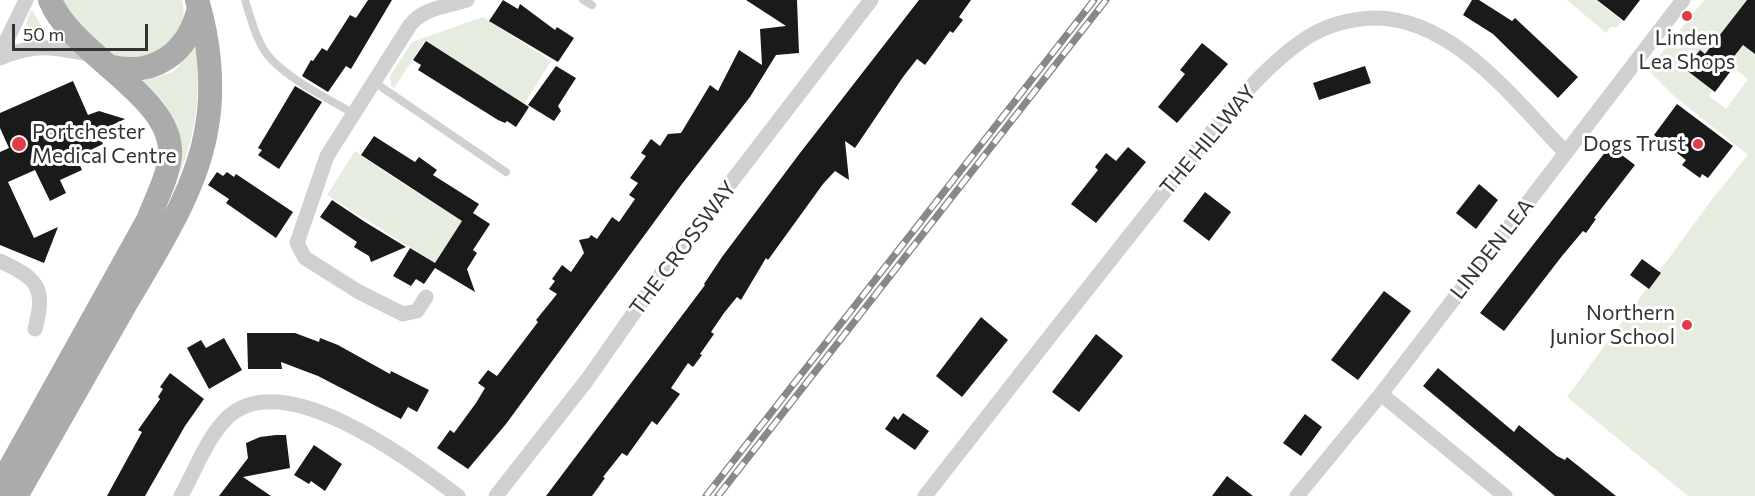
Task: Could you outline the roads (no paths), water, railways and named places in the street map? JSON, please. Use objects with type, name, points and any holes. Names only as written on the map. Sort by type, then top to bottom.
[{"type":"main road","points":[[0,486],[132,251],[164,181],[170,154],[167,132],[156,111],[60,19],[50,0]]},
{"type":"main road","points":[[102,61],[128,71],[142,70],[164,61],[186,40],[198,4]]},
{"type":"main road","points":[[16,496],[147,266],[187,189],[207,126],[210,76],[198,4]]},
{"type":"street","points":[[0,56],[26,0]]},
{"type":"street","points":[[426,297],[417,311],[403,314],[359,292],[305,258],[297,243],[327,156],[352,113],[419,14],[438,3],[467,0]]},
{"type":"street","name":"THE CROSSWAY","points":[[496,496],[587,380],[666,267],[870,0]]},
{"type":"street","name":"LINDEN LEA","points":[[1297,496],[1381,394],[1683,0]]},
{"type":"street","name":"THE HILLWAY","points":[[925,496],[1207,139],[1280,58],[1326,27],[1354,20],[1390,20],[1407,23],[1443,39],[1478,62],[1566,153]]},
{"type":"street","points":[[0,56],[25,48],[44,46],[102,61]]},
{"type":"street","points":[[0,261],[25,273],[36,284],[42,305],[35,329]]},
{"type":"street","points":[[1381,394],[1506,496]]},
{"type":"street","points":[[181,496],[219,428],[230,416],[256,404],[272,401],[316,411],[351,427],[394,452],[458,496]]},
{"type":"lane","points":[[245,0],[254,27],[270,58],[287,73],[352,113]]},
{"type":"lane","points":[[583,0],[592,5]]},
{"type":"lane","points":[[374,82],[506,172]]},
{"type":"railway","points":[[706,496],[1094,0]]},
{"type":"railway","points":[[718,496],[1106,0]]},
{"type":"place","name":"Linden Lea Shops","points":[[1687,16]]},
{"type":"place","name":"Portchester Medical Centre","points":[[19,144]]},
{"type":"place","name":"Dogs Trust","points":[[1698,144]]},
{"type":"place","name":"Northern Junior School","points":[[1687,325]]}]
